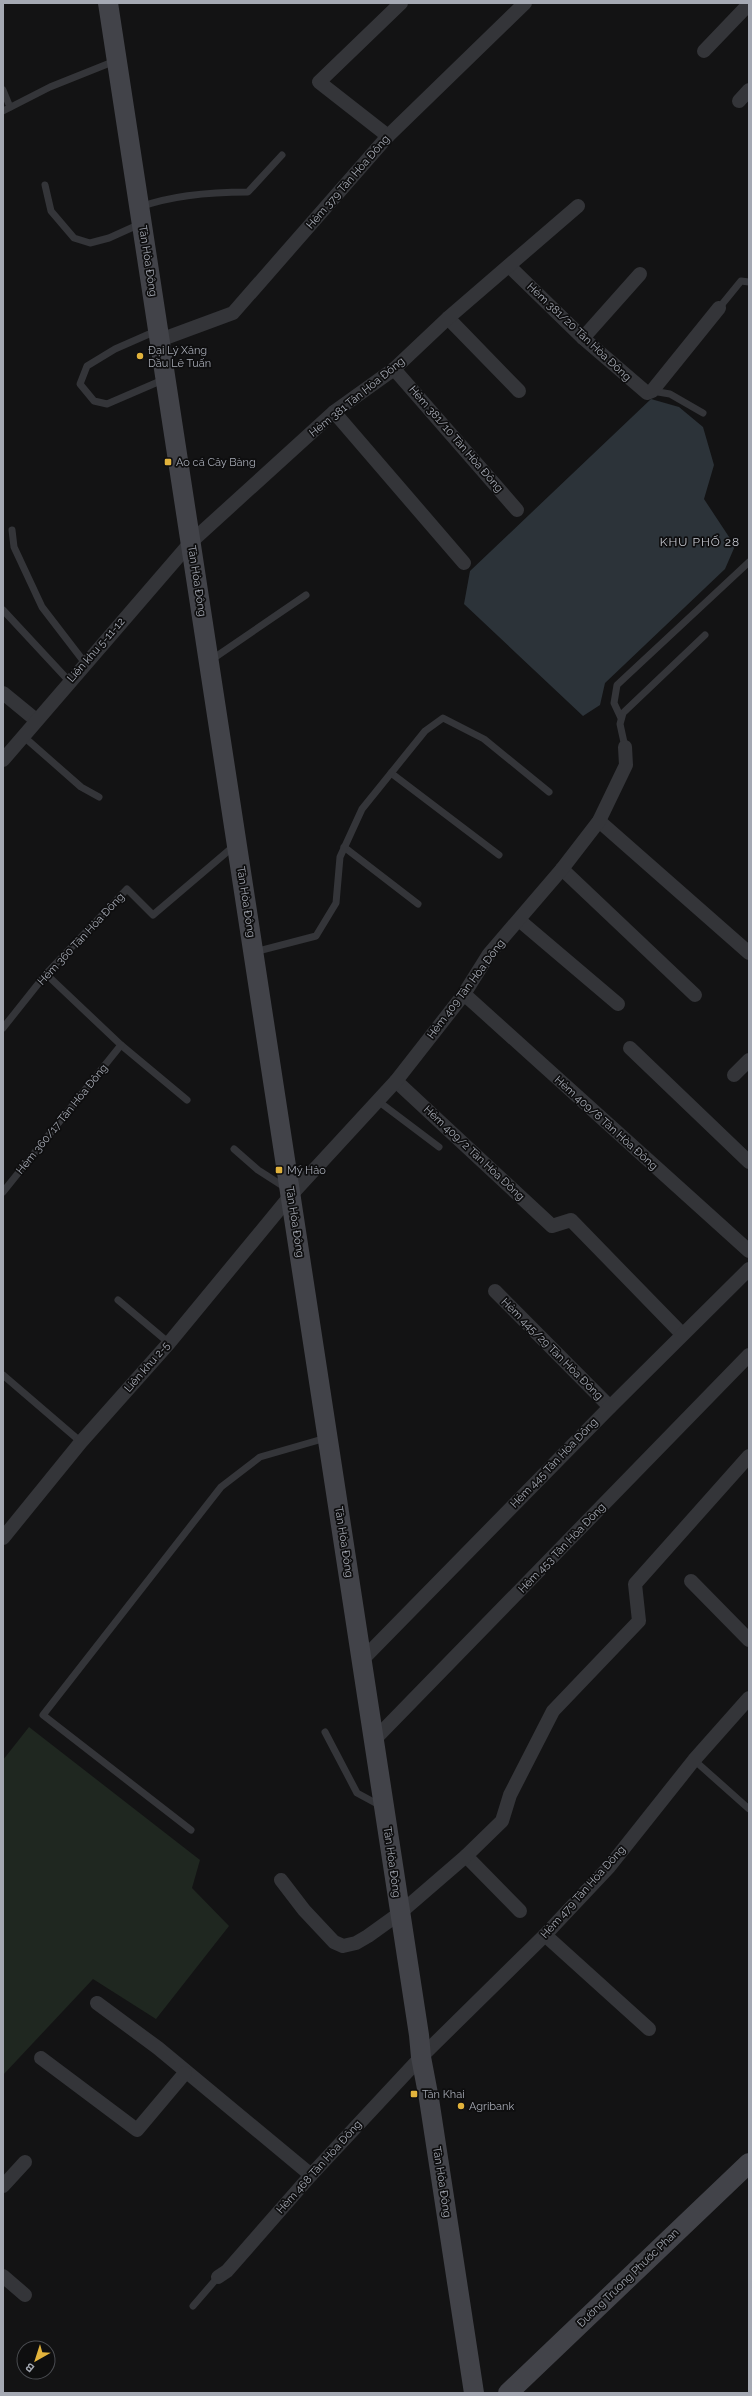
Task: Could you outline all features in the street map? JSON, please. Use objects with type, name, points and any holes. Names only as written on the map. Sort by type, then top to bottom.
[{"type":"street","name":"Tân Hòa Đông","points":[[108,3],[385,1808],[421,2057],[429,2099],[474,2393]]},
{"type":"street","points":[[388,136],[318,82],[401,3]]},
{"type":"street","name":"Hẻm 379 Tân Hòa Đông","points":[[159,335],[233,313],[388,136],[525,3]]},
{"type":"street","points":[[704,51],[749,4]]},
{"type":"street","points":[[739,100],[749,90]]},
{"type":"street","name":"Hẻm 381 Tân Hòa Đông","points":[[191,542],[334,412],[394,369],[448,318],[578,206]]},
{"type":"street","name":"Hẻm 381/20 Tân Hòa Đông","points":[[509,266],[583,338],[643,391],[652,391]]},
{"type":"street","points":[[583,338],[640,274]]},
{"type":"street","points":[[652,391],[719,308]]},
{"type":"street","points":[[448,318],[519,391]]},
{"type":"street","name":"Hẻm 381/10 Tân Hòa Đông","points":[[394,369],[517,510]]},
{"type":"street","points":[[334,412],[464,563]]},
{"type":"street","name":"Liên khu 5-11-12","points":[[3,760],[85,662],[191,542]]},
{"type":"street","points":[[3,693],[36,720]]},
{"type":"street","name":"Hẻm 409 Tân Hòa Đông","points":[[290,1192],[396,1081],[464,994],[489,954],[562,869],[599,821],[626,765],[625,747]]},
{"type":"street","points":[[599,821],[749,953]]},
{"type":"street","points":[[562,869],[695,995]]},
{"type":"street","points":[[519,920],[618,1004]]},
{"type":"street","name":"Hẻm 409/8 Tân Hòa Đông","points":[[464,994],[749,1252]]},
{"type":"street","points":[[630,1048],[749,1162]]},
{"type":"street","points":[[734,1075],[749,1060]]},
{"type":"street","name":"Hẻm 409/2 Tân Hòa Đông","points":[[396,1081],[552,1226],[571,1220],[682,1334]]},
{"type":"street","name":"Liên khu 2-5","points":[[3,1538],[81,1442],[169,1343],[290,1192]]},
{"type":"street","name":"Hẻm 445 Tân Hòa Đông","points":[[362,1660],[682,1334],[749,1269]]},
{"type":"street","name":"Hẻm 445/29 Tân Hòa Đông","points":[[495,1291],[610,1407]]},
{"type":"street","name":"Hẻm 453 Tân Hòa Đông","points":[[374,1740],[749,1355]]},
{"type":"street","points":[[281,1880],[324,1932],[334,1942],[343,1946],[356,1943],[400,1913],[466,1856],[502,1821],[510,1795],[553,1711],[639,1621],[635,1584],[749,1456]]},
{"type":"street","points":[[691,1581],[749,1640]]},
{"type":"street","name":"Hẻm 479 Tân Hòa Đông","points":[[421,2057],[545,1935],[609,1868],[694,1760],[749,1698]]},
{"type":"street","points":[[466,1856],[520,1911]]},
{"type":"street","points":[[545,1935],[649,2030]]},
{"type":"street","points":[[97,2003],[158,2048],[186,2073],[311,2175]]},
{"type":"street","name":"Hẻm 468 Tân Hòa Đông","points":[[218,2277],[227,2271],[311,2175],[421,2057]]},
{"type":"street","points":[[41,2058],[137,2130],[186,2073]]},
{"type":"street","points":[[3,2186],[25,2162]]},
{"type":"street","name":"Đường Trương Phước Phan","points":[[508,2393],[749,2162]]},
{"type":"street","points":[[3,2276],[26,2295]]},
{"type":"lane","points":[[3,111],[50,87],[117,60]]},
{"type":"lane","points":[[3,90],[10,107]]},
{"type":"lane","points":[[45,185],[51,211],[74,238],[90,243],[109,238],[141,215],[151,202],[219,192],[248,192],[282,155]]},
{"type":"lane","points":[[719,308],[741,281],[749,282]]},
{"type":"lane","points":[[159,335],[115,349],[87,366],[80,384],[94,401],[107,404],[166,378]]},
{"type":"lane","points":[[652,391],[670,394],[703,413]]},
{"type":"lane","points":[[12,530],[14,547],[42,607],[85,662]]},
{"type":"lane","points":[[625,747],[621,718],[614,704],[617,685],[749,562]]},
{"type":"lane","points":[[209,662],[306,595]]},
{"type":"lane","points":[[3,610],[69,681]]},
{"type":"lane","points":[[621,718],[626,710],[705,635]]},
{"type":"lane","points":[[254,952],[316,936],[336,903],[340,857],[362,809],[425,732],[443,718],[484,739],[549,792]]},
{"type":"lane","points":[[23,736],[81,787],[99,796]]},
{"type":"lane","points":[[392,773],[499,855]]},
{"type":"lane","name":"Hẻm 360 Tân Hòa Đông","points":[[3,1028],[46,974],[127,889],[153,915],[237,844]]},
{"type":"lane","points":[[344,847],[418,904]]},
{"type":"lane","points":[[46,974],[121,1045],[187,1100]]},
{"type":"lane","name":"Hẻm 360/17 Tân Hòa Đông","points":[[3,1192],[121,1045]]},
{"type":"lane","points":[[378,1101],[439,1147]]},
{"type":"lane","points":[[234,1149],[258,1170],[290,1192]]},
{"type":"lane","points":[[118,1300],[169,1343]]},
{"type":"lane","points":[[3,1375],[81,1442]]},
{"type":"lane","points":[[191,1830],[43,1715],[221,1487],[260,1457],[328,1438]]},
{"type":"lane","points":[[325,1732],[357,1793],[385,1808]]},
{"type":"lane","points":[[694,1760],[749,1809]]},
{"type":"lane","points":[[193,2306],[218,2277]]},
{"type":"shaded area","points":[[651,399],[679,407],[703,427],[714,465],[704,499],[735,546],[725,569],[605,683],[600,705],[583,716],[464,604],[470,571]]},
{"type":"shaded area","points":[[29,1727],[200,1860],[192,1888],[229,1926],[156,2019],[93,1979],[3,2075],[3,1760]]},
{"type":"place","name":"Đại Lý Xăng Dầu Lê Tuấn","points":[[140,356]]},
{"type":"place","name":"Ao cá Cây Bàng","points":[[168,462]]},
{"type":"place","name":"Mỹ Hảo","points":[[279,1170]]},
{"type":"place","name":"Tân Khai","points":[[414,2094]]},
{"type":"place","name":"Agribank","points":[[461,2106]]},
{"type":"district","name":"KHU PHỐ 28","points":[[700,542]]}]
